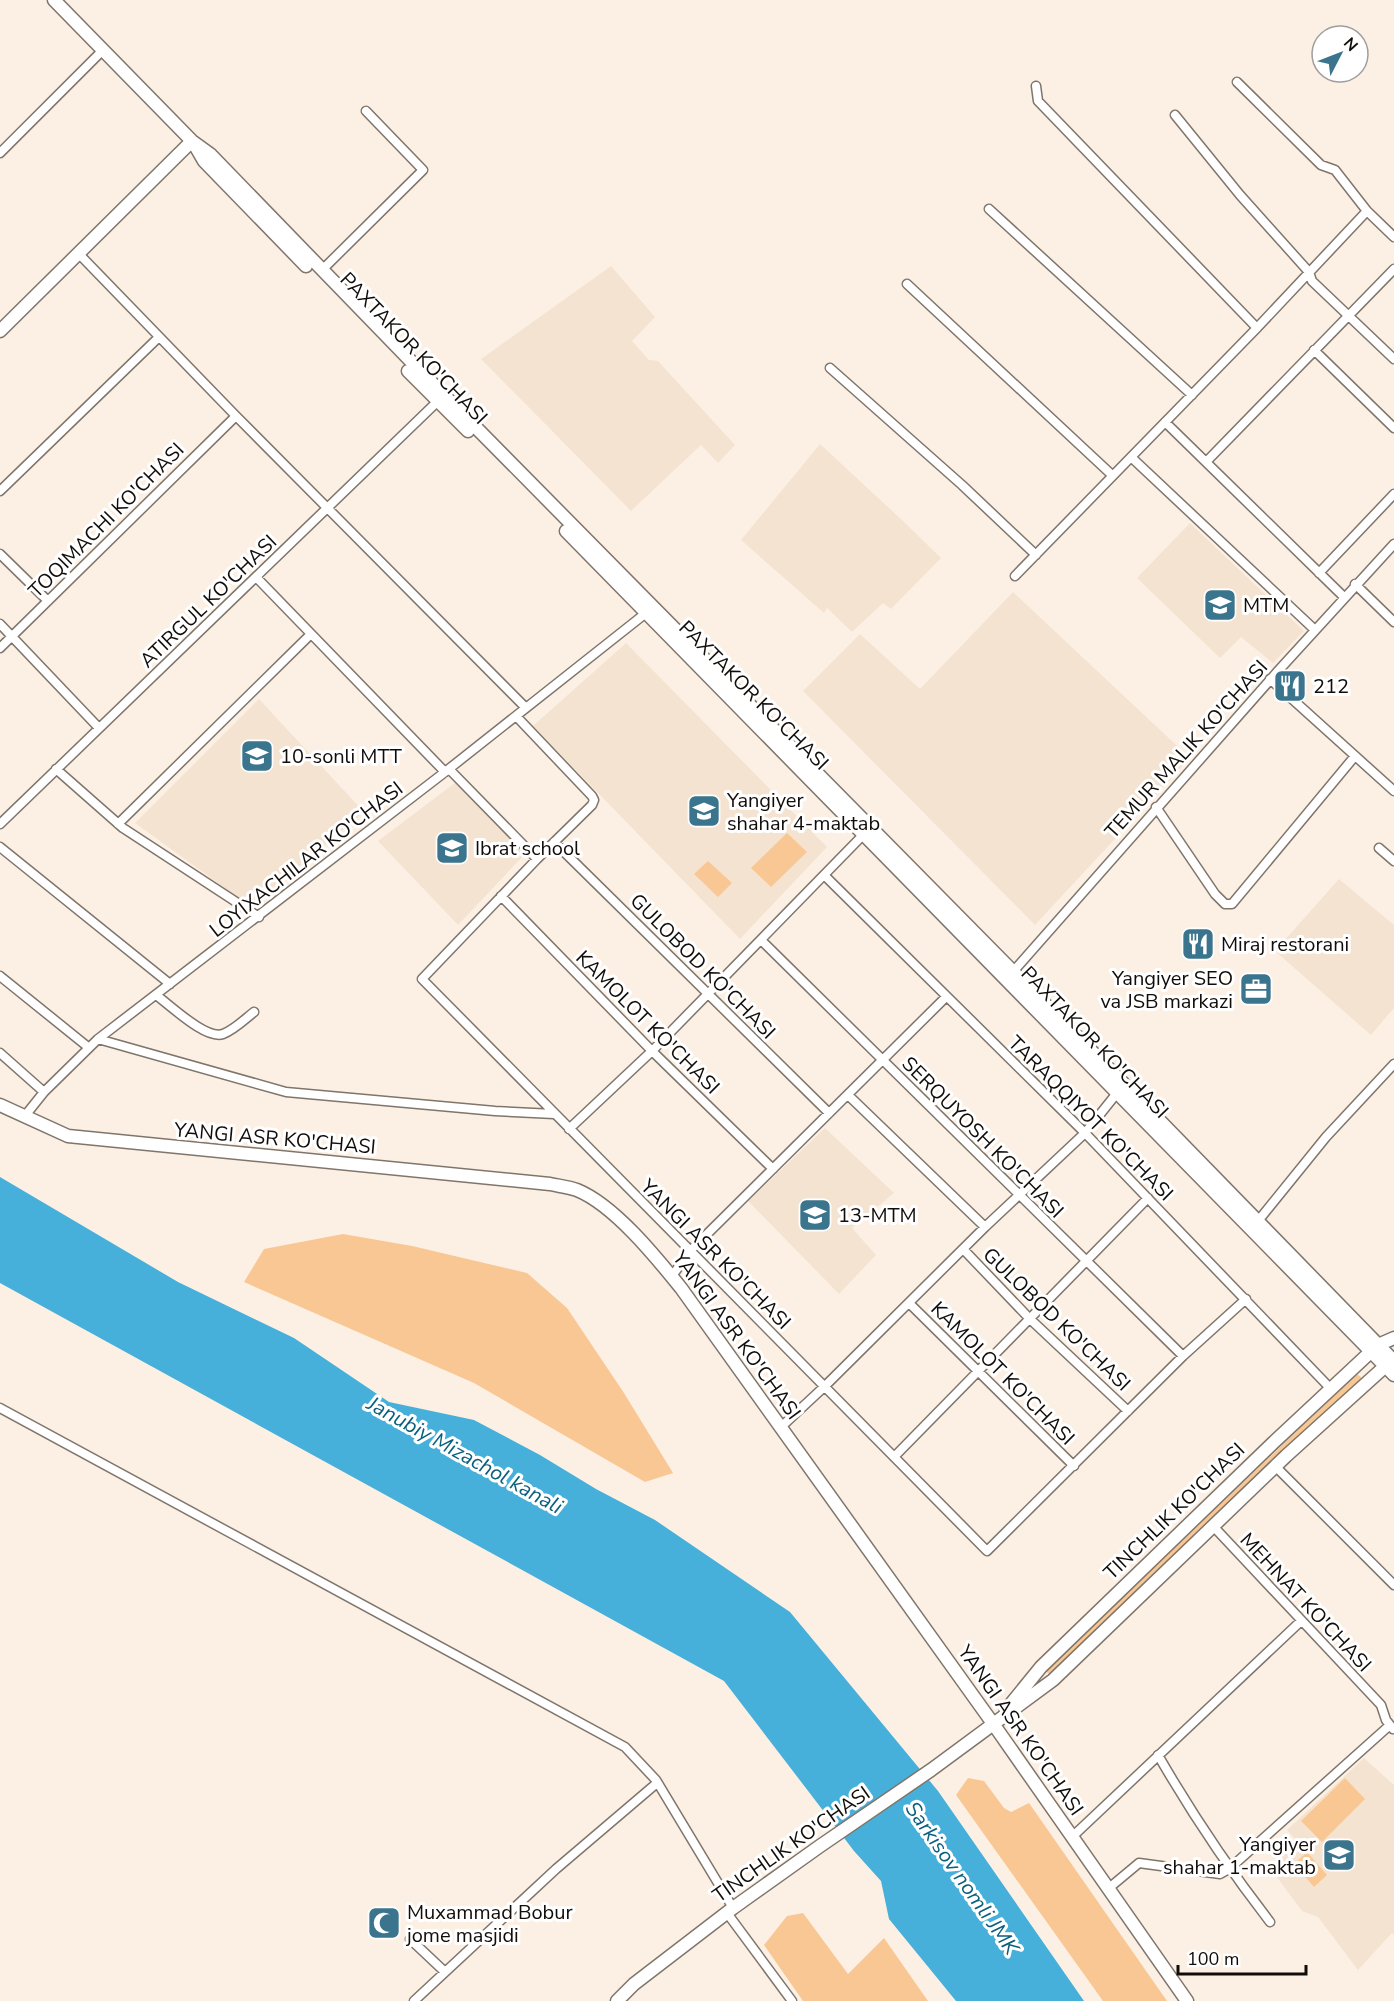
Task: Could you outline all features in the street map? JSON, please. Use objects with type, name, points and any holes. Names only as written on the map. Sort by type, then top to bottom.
[{"type":"main road","name":"PAXTAKOR KO'CHASI","points":[[54,0],[192,141],[210,154],[1010,976],[1117,1093],[1392,1364]]},
{"type":"main road","name":"PAXTAKOR KO'CHASI","points":[[192,141],[204,161],[645,613],[864,834],[1258,1221],[1374,1348]]},
{"type":"main road","points":[[0,331],[192,141]]},
{"type":"main road","name":"YANGI ASR KO'CHASI","points":[[0,1105],[68,1136],[79,1138],[550,1184],[576,1189],[595,1199],[635,1235],[672,1275],[994,1725],[1187,2001]]},
{"type":"main road","name":"TINCHLIK KO'CHASI","points":[[994,1725],[1041,1667],[1374,1348],[1394,1338]]},
{"type":"main road","name":"TINCHLIK KO'CHASI","points":[[617,2001],[634,1984],[730,1911],[820,1845],[994,1725],[1053,1680],[1276,1467],[1392,1364]]},
{"type":"street","points":[[0,153],[103,50]]},
{"type":"street","points":[[1237,82],[1321,165],[1335,170],[1367,211],[1394,237]]},
{"type":"street","points":[[1036,86],[1038,101],[1257,328]]},
{"type":"street","points":[[322,270],[423,170],[366,111]]},
{"type":"street","points":[[1176,115],[1240,195],[1309,272],[1312,281],[1394,359]]},
{"type":"street","points":[[989,209],[1192,395]]},
{"type":"street","points":[[1016,576],[1257,328],[1367,211]]},
{"type":"street","points":[[1386,229],[1394,222]]},
{"type":"street","points":[[79,254],[526,708]]},
{"type":"street","points":[[1206,462],[1394,270]]},
{"type":"street","points":[[907,284],[1112,475]]},
{"type":"street","points":[[0,491],[159,337]]},
{"type":"street","points":[[1314,350],[1394,428]]},
{"type":"street","points":[[830,368],[962,485],[1036,555]]},
{"type":"street","name":"ATIRGUL KO'CHASI","points":[[0,824],[438,401]]},
{"type":"street","name":"TOQIMACHI KO'CHASI","points":[[0,648],[236,416]]},
{"type":"street","points":[[1165,422],[1344,597]]},
{"type":"street","points":[[1131,458],[1315,630]]},
{"type":"street","points":[[1319,573],[1394,494]]},
{"type":"street","name":"TEMUR MALIK KO'CHASI","points":[[1010,976],[1156,807],[1355,584],[1394,544]]},
{"type":"street","points":[[0,554],[48,602]]},
{"type":"street","points":[[256,577],[537,859]]},
{"type":"street","points":[[1355,584],[1394,622]]},
{"type":"street","name":"LOYIXACHILAR KO'CHASI","points":[[24,1117],[44,1092],[88,1047],[447,771],[645,613]]},
{"type":"street","points":[[0,624],[99,728]]},
{"type":"street","points":[[118,824],[311,634]]},
{"type":"street","points":[[1270,679],[1394,791]]},
{"type":"street","points":[[501,896],[592,805],[594,800],[516,716]]},
{"type":"street","points":[[1156,807],[1215,894],[1225,904],[1232,904],[1355,756]]},
{"type":"street","points":[[56,770],[118,824],[259,917]]},
{"type":"street","points":[[569,1129],[652,1051],[864,834]]},
{"type":"street","name":"GULOBOD KO'CHASI","points":[[554,842],[829,1113]]},
{"type":"street","points":[[0,847],[170,984]]},
{"type":"street","points":[[1378,848],[1394,861]]},
{"type":"street","name":"TARAQQIYOT KO'CHASI","points":[[824,875],[1085,1133],[1331,1389]]},
{"type":"street","name":"YANGI ASR KO'CHASI","points":[[501,896],[422,979],[987,1551],[1074,1466]]},
{"type":"street","name":"KAMOLOT KO'CHASI","points":[[501,896],[652,1051],[773,1169]]},
{"type":"street","name":"SERQUYOSH KO'CHASI","points":[[761,940],[1183,1356]]},
{"type":"street","points":[[0,976],[88,1047]]},
{"type":"street","points":[[156,995],[202,1030],[219,1035],[226,1033],[254,1012]]},
{"type":"street","points":[[672,1275],[691,1250],[946,997]]},
{"type":"street","points":[[98,1039],[286,1092],[495,1111],[554,1114]]},
{"type":"street","points":[[0,1053],[44,1092]]},
{"type":"street","points":[[1258,1221],[1326,1137],[1394,1064]]},
{"type":"street","points":[[781,1427],[1018,1195],[1085,1133],[1117,1093]]},
{"type":"street","points":[[848,1095],[985,1227]]},
{"type":"street","points":[[894,1457],[1148,1197]]},
{"type":"street","name":"GULOBOD KO'CHASI","points":[[963,1249],[1030,1319],[1128,1411]]},
{"type":"street","points":[[1074,1466],[1183,1356],[1246,1299]]},
{"type":"street","name":"KAMOLOT KO'CHASI","points":[[909,1303],[1074,1466]]},
{"type":"street","points":[[0,1408],[625,1747],[657,1783],[730,1911],[792,2001]]},
{"type":"street","points":[[1276,1467],[1394,1585]]},
{"type":"street","name":"MEHNAT KO'CHASI","points":[[1213,1526],[1381,1706],[1386,1720],[1392,1727]]},
{"type":"street","points":[[1072,1837],[1301,1621]]},
{"type":"street","points":[[1109,1888],[1139,1863],[1220,1874],[1229,1869],[1392,1727]]},
{"type":"street","points":[[1158,1755],[1189,1809],[1229,1869],[1270,1922]]},
{"type":"street","points":[[414,2001],[556,1869],[657,1783]]},
{"type":"street","points":[[410,1939],[446,1972]]},
{"type":"shaded area","points":[[611,266],[655,317],[632,341],[649,360],[658,361],[735,445],[718,463],[701,445],[631,511],[481,359]]},
{"type":"shaded area","points":[[820,444],[941,558],[891,609],[883,603],[852,632],[827,608],[824,613],[741,540]]},
{"type":"shaded area","name":"MTM","points":[[1190,523],[1304,631],[1273,663],[1241,637],[1220,658],[1137,578]]},
{"type":"shaded area","points":[[1013,592],[1190,758],[1035,925],[803,691],[860,634],[920,689]]},
{"type":"shaded area","name":"Yangiyer shahar 4-maktab","points":[[626,643],[827,847],[740,939],[533,726]]},
{"type":"shaded area","name":"10-sonli MTT","points":[[259,699],[364,812],[251,907],[135,823]]},
{"type":"shaded area","name":"Ibrat school","points":[[456,782],[525,854],[458,925],[378,841]]},
{"type":"shaded area","points":[[787,833],[807,852],[771,887],[751,868]]},
{"type":"shaded area","points":[[708,861],[732,883],[718,897],[694,874]]},
{"type":"shaded area","points":[[1339,879],[1394,925],[1394,1008],[1371,1035],[1275,951]]},
{"type":"shaded area","name":"13-MTM","points":[[825,1128],[894,1193],[852,1228],[876,1255],[839,1294],[748,1201]]},
{"type":"shaded area","points":[[343,1234],[412,1246],[527,1273],[567,1308],[624,1393],[673,1473],[645,1482],[474,1383],[244,1282],[264,1249]]},
{"type":"shaded area","points":[[1357,1374],[1362,1378],[1051,1675],[1045,1671]]},
{"type":"shaded area","name":"Yangiyer shahar 1-maktab","points":[[1364,1758],[1394,1785],[1394,1935],[1392,1933],[1358,1970],[1318,1917],[1302,1911],[1270,1868],[1298,1843],[1287,1830]]},
{"type":"shaded area","points":[[968,1778],[984,1781],[1004,1808],[1011,1812],[1029,1803],[1167,2001],[1103,2001],[956,1795]]},
{"type":"shaded area","points":[[1345,1778],[1365,1799],[1322,1842],[1301,1821]]},
{"type":"shaded area","points":[[1307,1852],[1327,1875],[1314,1887],[1294,1864]]},
{"type":"shaded area","points":[[803,1913],[848,1974],[884,1938],[928,2001],[803,2001],[764,1945],[787,1916]]},
{"type":"water","points":[[0,1177],[178,1282],[294,1338],[389,1402],[474,1420],[540,1455],[596,1489],[655,1520],[790,1612],[938,1791],[1084,2001],[956,2001],[889,1919],[881,1881],[854,1851],[724,1681],[0,1283]]},
{"type":"place","name":"MTM","points":[[1220,605]]},
{"type":"place","name":"212","points":[[1290,686]]},
{"type":"place","name":"10-sonli MTT","points":[[257,756]]},
{"type":"place","name":"Yangiyer shahar 4-maktab","points":[[704,811]]},
{"type":"place","name":"Ibrat school","points":[[452,848]]},
{"type":"place","name":"Miraj restorani","points":[[1198,944]]},
{"type":"place","name":"Yangiyer SEO va JSB markazi","points":[[1256,989]]},
{"type":"place","name":"13-MTM","points":[[815,1215]]},
{"type":"place","name":"Yangiyer shahar 1-maktab","points":[[1339,1855]]},
{"type":"place","name":"Muxammad Bobur jome masjidi","points":[[384,1923]]},
{"type":"water label","name":"Janubiy Mizachol kanali","points":[[465,1455]]},
{"type":"water label","name":"Sarkisov nomli JMK","points":[[962,1878]]}]
